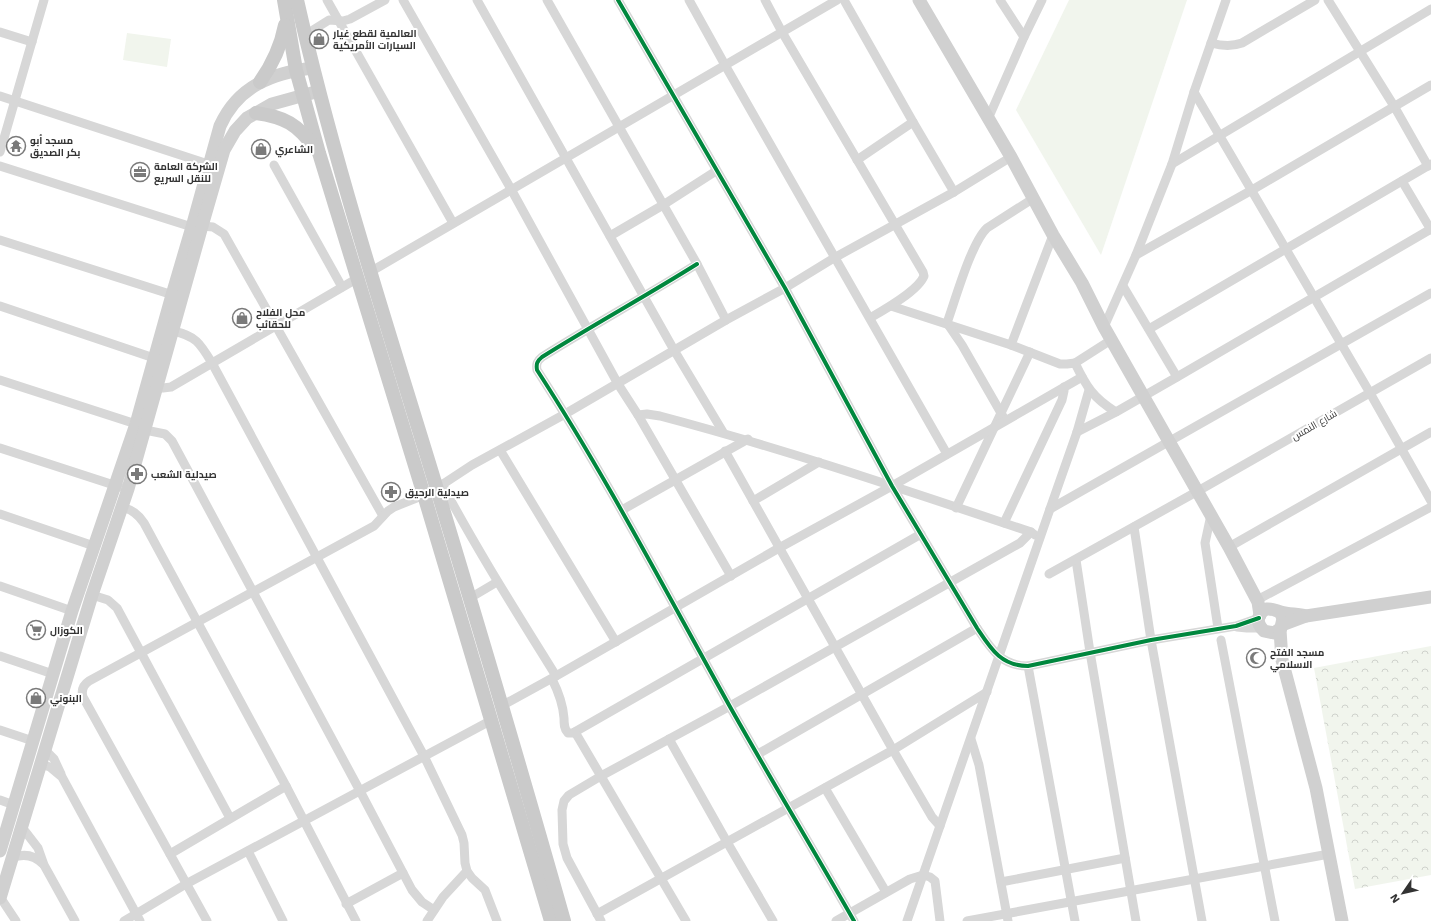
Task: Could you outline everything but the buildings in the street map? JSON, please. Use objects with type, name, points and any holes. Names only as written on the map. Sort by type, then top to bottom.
[{"type":"main road","points":[[284,0],[286,19],[296,70],[319,153],[439,486],[564,921]]},
{"type":"main road","points":[[297,0],[364,275],[424,495],[490,721],[551,921]]},
{"type":"main road","points":[[919,0],[1011,157],[1053,236],[1082,283],[1111,340],[1198,491],[1267,617],[1282,660],[1316,788],[1342,921]]},
{"type":"main road","points":[[197,226],[208,164],[225,114],[234,102],[260,82],[268,71],[280,46],[286,19]]},
{"type":"main road","points":[[260,82],[296,70],[313,68]]},
{"type":"main road","points":[[0,897],[3,875],[12,858],[92,595],[128,489],[154,358],[177,296],[197,226],[228,141],[242,123],[272,104],[319,91]]},
{"type":"main road","points":[[256,113],[276,116],[288,121],[301,132],[319,153]]},
{"type":"main road","points":[[0,851],[72,611],[115,485],[157,387],[173,331],[177,296]]},
{"type":"main road","points":[[1267,617],[1306,616],[1431,597]]},
{"type":"street","points":[[0,152],[44,0]]},
{"type":"street","points":[[327,0],[453,223]]},
{"type":"street","points":[[305,35],[329,20],[350,19],[385,0]]},
{"type":"street","points":[[403,0],[511,189],[618,384],[676,479],[731,576]]},
{"type":"street","points":[[477,0],[674,350],[723,432]]},
{"type":"street","points":[[547,0],[697,264],[726,320]]},
{"type":"street","points":[[618,0],[784,288],[892,486],[977,628],[991,649],[999,657],[1018,666],[1028,666],[1151,640],[1236,626],[1267,617],[1431,507]]},
{"type":"street","points":[[689,0],[834,258],[870,318],[947,454]]},
{"type":"street","points":[[764,0],[894,224],[921,267],[924,276],[920,283],[891,306],[870,318]]},
{"type":"street","points":[[157,387],[171,387],[837,0]]},
{"type":"street","points":[[844,0],[954,192]]},
{"type":"street","points":[[1000,0],[1024,37]]},
{"type":"street","points":[[988,119],[1042,0]]},
{"type":"street","points":[[1104,327],[1136,256],[1172,164],[1194,92],[1226,0]]},
{"type":"street","points":[[1211,43],[1223,46],[1234,46],[1242,43],[1315,0]]},
{"type":"street","points":[[1149,329],[1430,165],[1328,0]]},
{"type":"street","points":[[1172,164],[1431,9]]},
{"type":"street","points":[[0,32],[32,42]]},
{"type":"street","points":[[1136,256],[1431,85]]},
{"type":"street","points":[[1194,92],[1402,448],[1431,501]]},
{"type":"street","points":[[0,96],[208,164]]},
{"type":"street","points":[[857,160],[913,122]]},
{"type":"street","points":[[921,534],[575,732],[568,733],[565,729],[562,707],[554,678],[439,486],[472,465],[618,384],[834,258],[954,192],[1011,157]]},
{"type":"street","points":[[274,165],[342,288]]},
{"type":"street","points":[[0,166],[197,226],[213,227],[224,234],[383,516]]},
{"type":"street","points":[[610,236],[663,205],[716,171]]},
{"type":"street","points":[[1077,432],[1144,396],[1431,229],[1402,181]]},
{"type":"street","points":[[947,323],[964,273],[981,234],[987,228],[1034,198]]},
{"type":"street","points":[[1011,345],[1053,236]]},
{"type":"street","points":[[0,240],[177,296]]},
{"type":"street","points":[[697,264],[587,329],[542,358],[538,361],[536,370],[565,414],[622,510],[730,706],[852,917]]},
{"type":"street","points":[[1123,286],[1177,377]]},
{"type":"street","points":[[1050,509],[1431,292]]},
{"type":"street","points":[[0,306],[154,358]]},
{"type":"street","points":[[891,306],[947,323],[1060,364],[1075,363],[1111,340]]},
{"type":"street","points":[[947,323],[962,345],[1003,416]]},
{"type":"street","points":[[173,331],[183,333],[194,338],[202,347],[212,363],[424,756],[462,835],[467,871],[487,894],[497,921]]},
{"type":"street","points":[[956,508],[995,426],[1003,416],[1030,352]]},
{"type":"street","name":"شارع النمس","points":[[1049,574],[1431,358]]},
{"type":"street","points":[[1075,363],[1089,390],[1106,406],[1116,412]]},
{"type":"street","points":[[1003,416],[1082,377]]},
{"type":"street","points":[[0,380],[165,434],[172,441],[403,873],[417,896],[428,907],[434,910]]},
{"type":"street","points":[[1004,523],[1062,400],[1064,387]]},
{"type":"street","points":[[907,921],[1077,432],[1089,390]]},
{"type":"street","points":[[638,415],[647,414],[660,416],[723,432],[1031,532],[1039,538]]},
{"type":"street","points":[[503,706],[779,548],[892,486],[995,426]]},
{"type":"street","points":[[1229,547],[1431,432]]},
{"type":"street","points":[[622,510],[725,451],[748,440]]},
{"type":"street","points":[[0,448],[128,489]]},
{"type":"street","points":[[500,450],[616,642]]},
{"type":"street","points":[[725,451],[893,750],[932,816],[940,826]]},
{"type":"street","points":[[753,501],[819,462]]},
{"type":"street","points":[[207,921],[84,700],[82,689],[86,683],[374,526],[394,507],[424,495]]},
{"type":"street","points":[[122,507],[134,512],[144,523],[286,786],[356,921]]},
{"type":"street","points":[[0,514],[94,546]]},
{"type":"street","points":[[1210,515],[1205,543],[1218,628]]},
{"type":"street","points":[[1134,527],[1151,640],[1202,921]]},
{"type":"street","points":[[987,692],[893,750],[661,879],[599,918],[565,851],[562,837],[562,810],[564,801],[569,795],[1020,543],[1031,532]]},
{"type":"street","points":[[1076,560],[1134,921]]},
{"type":"street","points":[[470,598],[497,582]]},
{"type":"street","points":[[0,586],[72,611]]},
{"type":"street","points":[[92,595],[113,603],[230,818]]},
{"type":"street","points":[[758,754],[977,628]]},
{"type":"street","points":[[1221,640],[1275,921]]},
{"type":"street","points":[[0,656],[53,674]]},
{"type":"street","points":[[1028,666],[1075,921]]},
{"type":"street","points":[[124,921],[138,917],[186,884],[490,721]]},
{"type":"street","points":[[0,730],[33,741]]},
{"type":"street","points":[[575,732],[686,921]]},
{"type":"street","points":[[669,739],[726,842],[773,921]]},
{"type":"street","points":[[971,739],[979,766],[1007,917]]},
{"type":"street","points":[[44,749],[54,759],[62,777],[138,917]]},
{"type":"street","points":[[40,764],[54,770],[62,777]]},
{"type":"street","points":[[170,854],[286,786]]},
{"type":"street","points":[[825,788],[886,892]]},
{"type":"street","points":[[0,800],[14,805]]},
{"type":"street","points":[[21,826],[33,840],[44,865],[75,921]]},
{"type":"street","points":[[248,852],[283,921]]},
{"type":"street","points":[[967,921],[1007,917],[1072,902],[1329,854]]},
{"type":"street","points":[[12,858],[23,855],[29,856],[35,858],[44,865]]},
{"type":"street","points":[[1001,882],[1125,858]]},
{"type":"street","points":[[427,921],[450,888],[467,871]]},
{"type":"street","points":[[346,904],[403,873]]},
{"type":"street","points":[[836,921],[852,917],[886,892],[910,879],[924,875],[927,875],[933,879],[936,885],[940,921]]},
{"type":"street","points":[[0,897],[16,921]]},
{"type":"green space","points":[[1069,0],[1187,0],[1101,255],[1016,110]]},
{"type":"green space","points":[[127,33],[171,39],[167,67],[123,60]]},
{"type":"green space","points":[[1431,646],[1431,875],[1355,889],[1314,668]]},
{"type":"cycle path","points":[[618,0],[785,288],[892,486],[977,628],[987,643],[998,655],[1011,663],[1028,666],[1151,640],[1236,626],[1259,618]]},
{"type":"cycle path","points":[[697,264],[542,357],[537,363],[537,370],[588,452],[729,705],[854,921]]},
{"type":"place","name":"العالمية لقطع غيار السيارات الأمريكية","points":[[319,39]]},
{"type":"place","name":"مسجد أبو بكر الصديق","points":[[16,146]]},
{"type":"place","name":"الشاعري","points":[[261,149]]},
{"type":"place","name":"الشركة العامة للنقل السريع","points":[[140,172]]},
{"type":"place","name":"محل الفلاح للحقائب","points":[[242,318]]},
{"type":"place","name":"صيدلية الشعب","points":[[137,474]]},
{"type":"place","name":"صيدلية الرحيق","points":[[391,492]]},
{"type":"place","name":"الكوزال","points":[[36,630]]},
{"type":"place","name":"مسجد الفتح الاسلامي","points":[[1256,658]]},
{"type":"place","name":"البنوني","points":[[36,698]]}]
